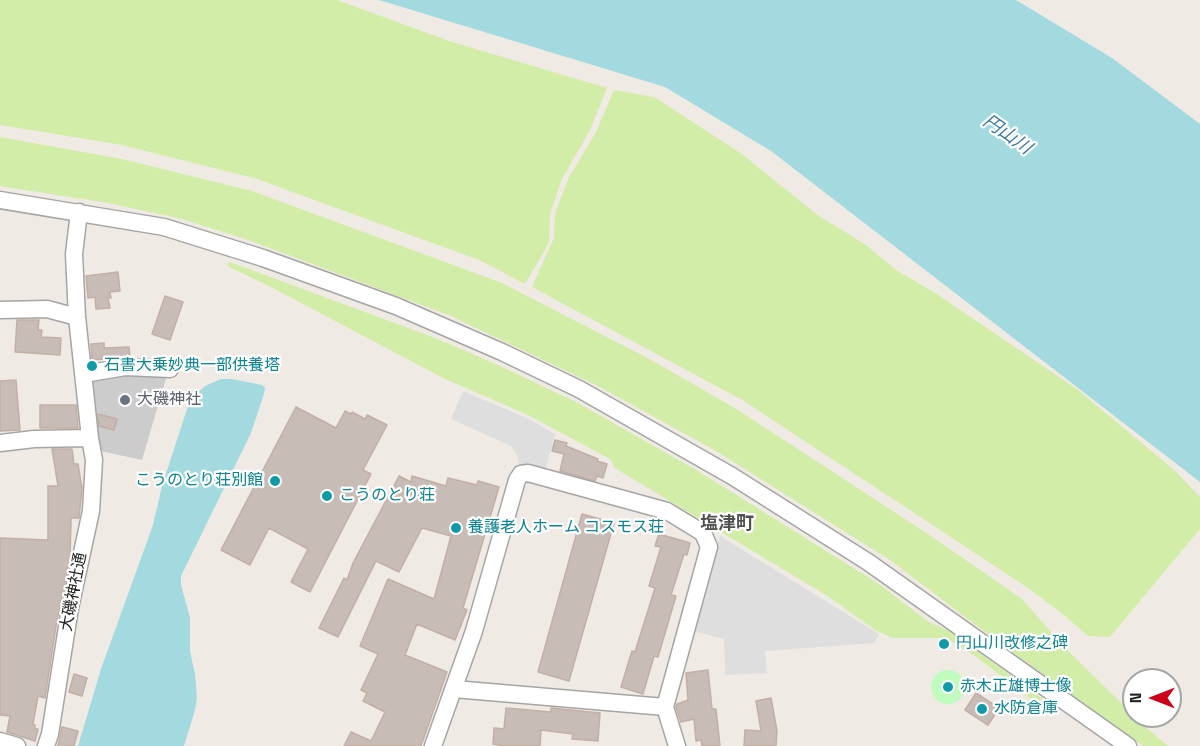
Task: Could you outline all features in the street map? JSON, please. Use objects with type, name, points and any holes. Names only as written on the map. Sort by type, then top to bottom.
[{"type":"street","points":[[0,200],[164,227],[263,258],[396,306],[502,352],[579,389],[732,476],[868,562],[1128,746]]},
{"type":"street","name":"大磯神社通","points":[[46,746],[50,734],[70,608],[91,511],[94,460],[77,317],[75,254],[79,212]]},
{"type":"street","points":[[0,310],[47,309],[77,317]]},
{"type":"street","points":[[84,374],[125,367],[170,369]]},
{"type":"street","points":[[0,443],[34,439],[90,438]]},
{"type":"street","points":[[433,746],[474,631],[517,480],[521,474],[528,473],[668,511],[704,532],[709,547],[665,707],[677,746]]},
{"type":"street","points":[[454,689],[665,707]]},
{"type":"street","points":[[0,741],[17,746]]},
{"type":"shaded area","name":"大磯神社","points":[[118,371],[167,375],[142,460],[96,450],[88,380]]},
{"type":"shaded area","points":[[463,391],[527,418],[555,434],[544,474],[520,467],[517,455],[511,446],[451,419]]},
{"type":"shaded area","points":[[720,536],[879,634],[874,643],[765,651],[767,673],[725,675],[724,639],[693,631]]},
{"type":"green space","points":[[0,0],[337,0],[449,41],[607,88],[590,130],[562,179],[550,214],[549,243],[525,284],[479,260],[254,178],[122,145],[0,125]]},
{"type":"green space","points":[[614,90],[654,97],[742,154],[816,214],[866,245],[896,270],[937,294],[1078,390],[1174,470],[1200,497],[1200,529],[1110,637],[1088,636],[1025,586],[744,401],[532,287],[554,238],[555,213],[569,177],[595,134]]},
{"type":"green space","points":[[0,137],[122,159],[252,191],[502,283],[653,361],[738,410],[928,534],[1022,599],[1064,647],[1122,704],[1122,728],[1147,728],[1168,746],[1143,746],[997,641],[890,560],[716,451],[598,386],[451,316],[251,241],[182,219],[108,203],[0,186]]},
{"type":"green space","points":[[230,262],[435,338],[576,402],[698,471],[879,584],[930,623],[948,630],[1042,698],[1039,705],[974,655],[946,638],[892,638],[875,630],[829,597],[615,468],[610,459],[528,415],[443,378],[229,267],[227,264]]},
{"type":"green space","points":[[948,670],[960,675],[965,687],[960,699],[948,704],[936,699],[931,687],[936,675]]},
{"type":"water","name":"円山川","points":[[379,0],[1016,0],[1112,58],[1200,124],[1200,482],[771,151],[665,87]]},
{"type":"water","points":[[221,379],[262,385],[265,388],[251,433],[181,576],[181,585],[190,618],[190,651],[197,698],[184,746],[78,746],[101,669],[153,525],[162,486],[187,409],[193,397],[205,386]]},
{"type":"building","points":[[118,272],[120,291],[110,292],[111,298],[108,298],[110,308],[96,309],[95,297],[88,298],[86,276]]},
{"type":"building","points":[[165,296],[183,302],[170,340],[152,334]]},
{"type":"building","points":[[17,320],[39,320],[38,330],[42,330],[41,337],[61,338],[60,355],[15,352]]},
{"type":"building","points":[[104,343],[104,348],[129,347],[130,357],[92,360],[91,344]]},
{"type":"building","points":[[16,380],[20,430],[0,431],[0,381]]},
{"type":"building","points":[[40,405],[76,405],[78,428],[40,428]]},
{"type":"building","points":[[296,407],[336,428],[345,411],[365,419],[367,415],[387,425],[363,470],[371,474],[310,592],[291,582],[308,549],[269,528],[250,565],[221,550]]},
{"type":"building","points":[[98,414],[117,419],[114,430],[99,426]]},
{"type":"building","points":[[555,440],[567,443],[566,446],[607,464],[603,478],[597,476],[595,481],[560,471],[564,454],[552,451]]},
{"type":"building","points":[[52,449],[72,449],[74,464],[78,464],[82,488],[79,518],[71,518],[70,557],[57,620],[45,698],[38,696],[33,724],[35,729],[38,729],[35,741],[7,732],[10,716],[0,715],[0,538],[48,540],[48,486],[58,486]]},
{"type":"building","points":[[399,476],[411,482],[412,476],[446,486],[448,478],[477,485],[478,481],[499,487],[463,608],[467,610],[455,640],[417,624],[405,655],[447,672],[421,746],[344,746],[351,732],[371,741],[385,712],[363,701],[367,693],[361,690],[378,654],[360,646],[388,579],[434,599],[451,536],[422,528],[399,572],[376,561],[338,637],[319,628],[344,578],[347,580],[353,563]]},
{"type":"building","points":[[582,514],[614,523],[569,681],[538,672]]},
{"type":"building","points":[[659,534],[690,543],[687,555],[684,554],[671,595],[676,596],[658,657],[654,656],[643,694],[621,687],[632,651],[635,652],[655,588],[649,586],[661,547],[655,546]]},
{"type":"building","points":[[708,670],[712,709],[716,709],[720,746],[702,746],[701,740],[696,741],[694,719],[681,722],[676,707],[677,704],[688,700],[686,673]]},
{"type":"building","points":[[74,674],[87,678],[82,696],[69,692]]},
{"type":"building","name":"水防倉庫","points":[[976,693],[999,708],[988,725],[965,710]]},
{"type":"building","points":[[771,698],[777,731],[776,746],[744,746],[745,730],[761,731],[756,701]]},
{"type":"building","points":[[506,708],[551,712],[551,708],[600,713],[598,741],[572,739],[573,734],[541,730],[540,746],[493,744],[494,728],[504,729]]},
{"type":"building","points":[[62,727],[78,731],[74,746],[58,746]]},
{"type":"place","name":"石書大乗妙典一部供養塔","points":[[92,366]]},
{"type":"place","name":"大磯神社","points":[[125,400]]},
{"type":"place","name":"こうのとり荘別館","points":[[275,481]]},
{"type":"place","name":"こうのとり荘","points":[[327,496]]},
{"type":"place","name":"養護老人ホーム コスモス荘","points":[[456,528]]},
{"type":"place","name":"円山川改修之碑","points":[[944,644]]},
{"type":"place","name":"赤木正雄博士像","points":[[948,687]]},
{"type":"place","name":"水防倉庫","points":[[982,709]]},
{"type":"district","name":"塩津町","points":[[727,524]]}]
